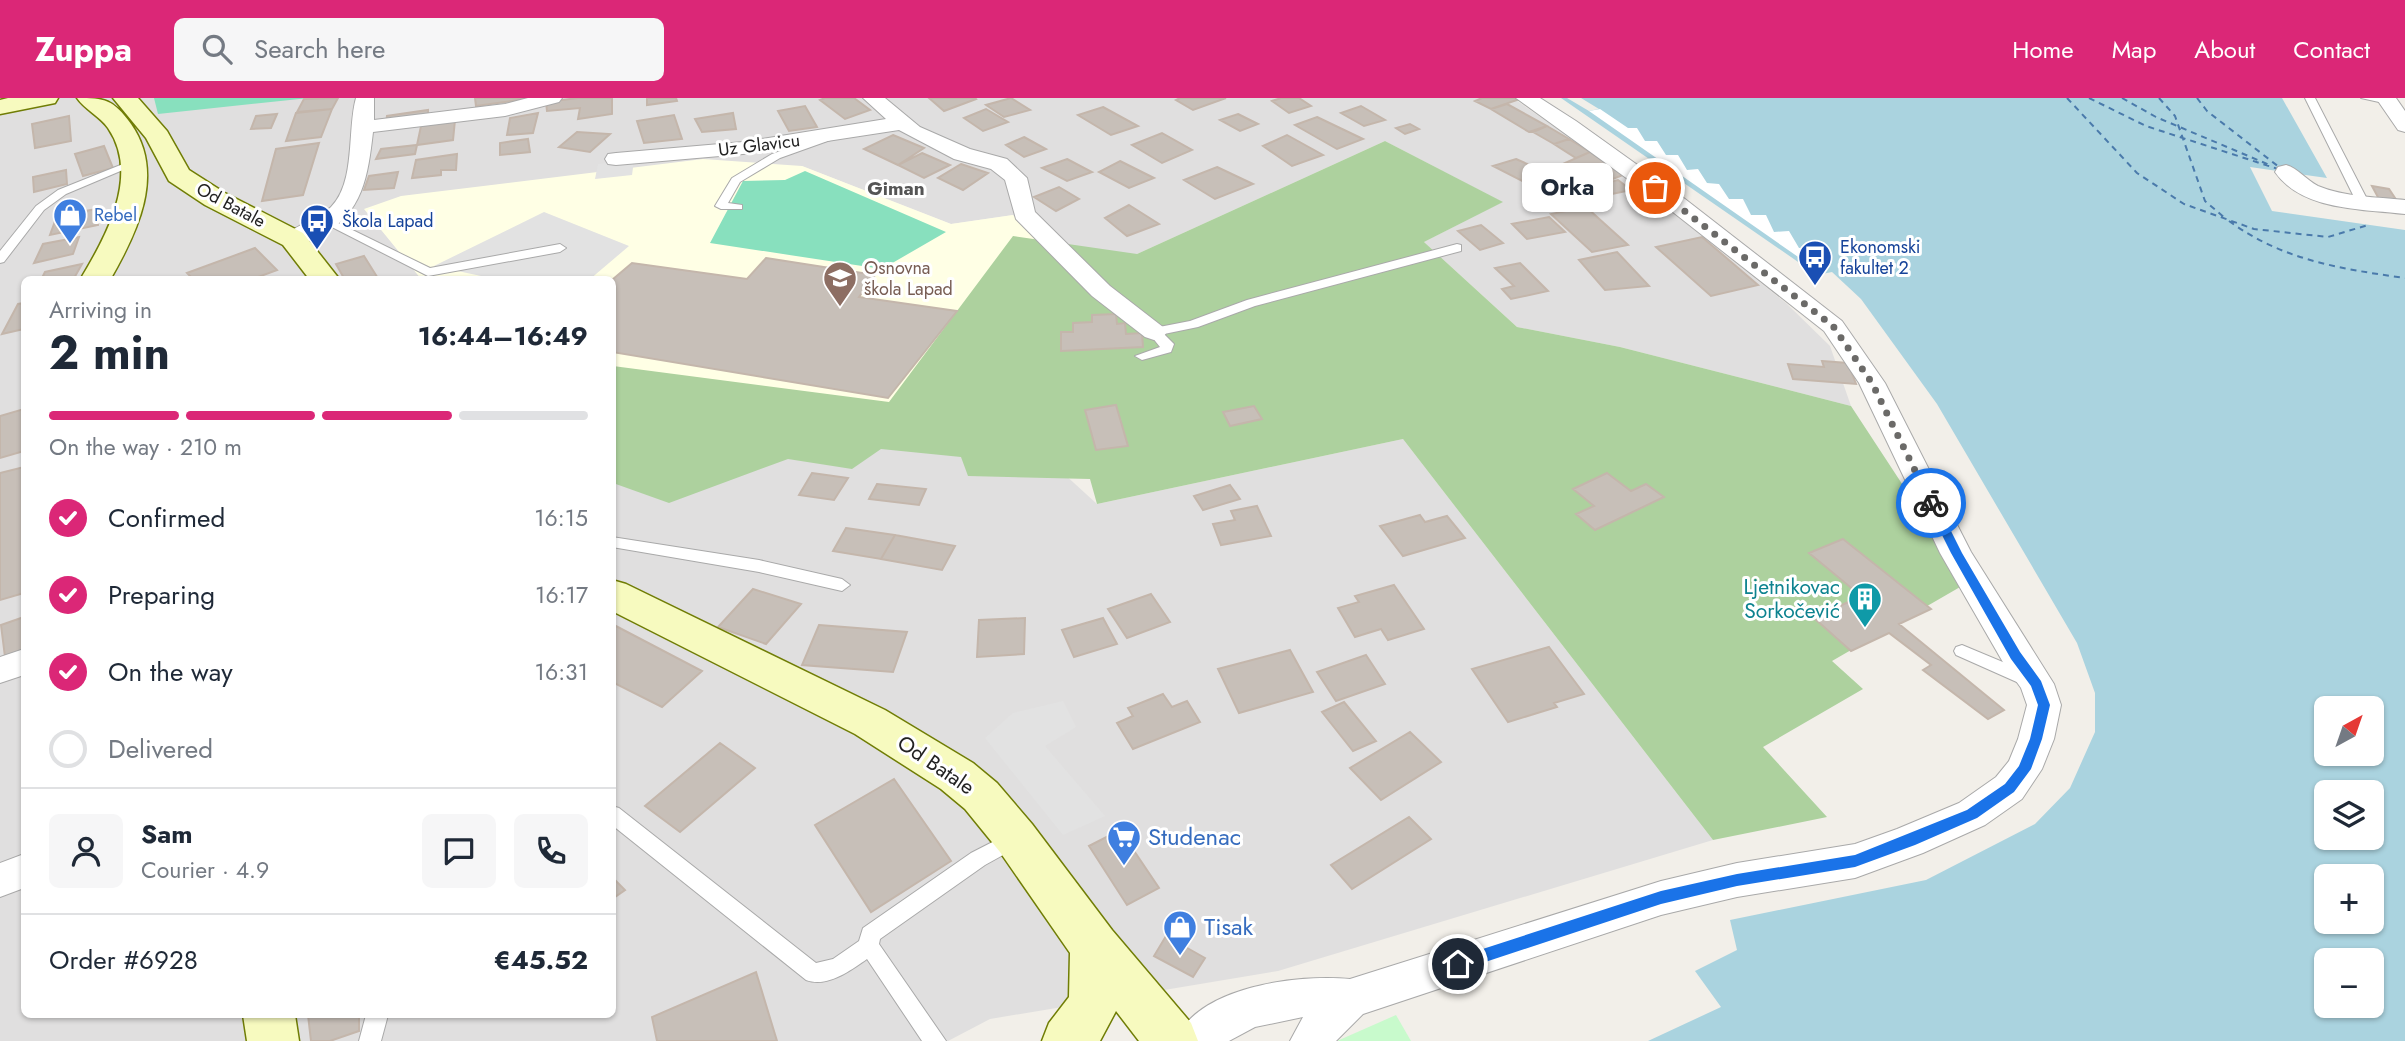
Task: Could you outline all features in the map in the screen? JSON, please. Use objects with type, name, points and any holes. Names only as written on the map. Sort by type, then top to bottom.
[{"type":"main road","points":[[0,105],[10,98]]},
{"type":"main road","points":[[0,105],[46,98]]},
{"type":"main road","points":[[89,98],[120,127],[128,141],[134,188],[127,218],[114,249],[97,276]]},
{"type":"main road","name":"Od Batale","points":[[125,98],[158,136],[178,175],[215,198],[293,239],[322,276]]},
{"type":"main road","name":"Od Batale","points":[[616,596],[870,722],[957,776],[981,796],[1016,838],[1094,946],[1172,1041]]},
{"type":"main road","points":[[1068,1041],[1087,1020],[1095,999],[1098,977],[1094,946]]},
{"type":"main road","points":[[269,1018],[273,1041]]},
{"type":"street","points":[[365,127],[505,110],[552,98]]},
{"type":"street","points":[[873,98],[901,122],[962,154],[999,164],[1016,178],[1024,214],[1101,291],[1154,332]]},
{"type":"street","points":[[1320,1026],[1661,898],[1737,880],[1855,861],[1972,814],[2010,788],[2024,769],[2036,739],[2044,705],[2037,684],[2016,656],[1956,553],[1872,383],[1833,326],[1677,204],[1569,125],[1526,98]]},
{"type":"street","points":[[293,239],[328,221],[350,197],[365,127],[365,100]]},
{"type":"street","points":[[2397,102],[2405,126]]},
{"type":"street","name":"Uz Glavicu","points":[[616,159],[743,148],[901,122]]},
{"type":"street","points":[[2286,172],[2292,182],[2302,188],[2405,207]]},
{"type":"street","points":[[0,670],[21,663]]},
{"type":"street","points":[[0,880],[21,872]]},
{"type":"street","points":[[1196,1041],[1229,1017],[1255,1007],[1305,997],[1330,996],[1320,1026]]},
{"type":"lane","points":[[2310,98],[2362,201]]},
{"type":"lane","points":[[2366,98],[2397,102]]},
{"type":"lane","points":[[738,206],[721,206],[736,180],[776,156],[834,135]]},
{"type":"lane","points":[[0,259],[40,208],[62,192],[132,164]]},
{"type":"lane","points":[[328,221],[428,272],[560,248]]},
{"type":"lane","points":[[1154,332],[1193,324],[1251,303],[1457,248]]},
{"type":"lane","points":[[1142,356],[1166,349],[1167,344],[1154,332]]},
{"type":"lane","points":[[616,543],[759,566],[842,585]]},
{"type":"lane","points":[[1962,652],[2037,684]]},
{"type":"lane","points":[[616,817],[813,973],[838,968],[869,946]]},
{"type":"lane","points":[[935,1041],[869,946],[870,934],[978,859],[1016,838]]},
{"type":"lane","points":[[370,1041],[376,1018]]},
{"type":"shaded area","points":[[0,98],[1513,98],[1635,183],[1786,303],[1830,346],[1851,406],[1620,347],[1517,327],[1424,242],[1502,202],[1385,141],[1137,254],[1054,258],[1013,215],[951,224],[802,166],[365,209],[419,276],[21,276],[21,1018],[616,1018],[616,454],[852,445],[1051,462],[1097,504],[1403,439],[1713,840],[1278,971],[990,1019],[948,1041],[0,1041]]},
{"type":"shaded area","name":"Osnovna škola Lapad","points":[[703,159],[802,166],[951,224],[1013,215],[1088,292],[852,445],[616,454],[616,276],[419,276],[364,209],[401,196]]},
{"type":"shaded area","points":[[634,160],[632,175],[595,179],[598,164]]},
{"type":"shaded area","points":[[544,212],[629,246],[594,276],[481,276],[434,266]]},
{"type":"shaded area","points":[[1063,701],[1076,727],[1045,746],[1105,816],[1063,835],[985,738],[1013,713]]},
{"type":"green space","points":[[154,98],[309,98],[158,114]]},
{"type":"green space","points":[[1385,141],[1503,202],[1424,242],[1517,327],[1620,347],[1851,406],[1967,583],[1832,661],[1863,689],[1763,747],[1827,817],[1713,840],[1403,439],[1097,504],[1090,479],[968,476],[961,457],[881,449],[852,469],[788,459],[669,503],[616,484],[616,366],[889,402],[1013,236],[1137,254]]},
{"type":"green space","points":[[805,171],[946,232],[882,269],[710,243],[743,181],[785,180]]},
{"type":"green space","points":[[1396,1015],[1411,1041],[1337,1041]]},
{"type":"water","points":[[1561,98],[1567,98],[1589,111],[1599,109],[1581,98],[2282,98],[2327,178],[2250,167],[2272,211],[2405,230],[2405,1041],[1648,1041],[1721,1007],[1695,971],[1737,950],[1730,920],[1926,880],[2035,824],[2070,788],[2095,732],[2095,693],[2077,643],[1937,404],[1861,299],[1832,272],[1817,275]]},
{"type":"pier","points":[[1600,109],[1628,128],[1637,128],[1645,141],[1657,141],[1666,155],[1678,155],[1687,170],[1698,169],[1707,183],[1719,184],[1729,199],[1743,199],[1751,215],[1766,215],[1774,232],[1789,231],[1799,248],[1814,248],[1827,266],[1814,268],[1589,111]]},
{"type":"building","points":[[338,98],[332,109],[297,112],[304,99]]},
{"type":"building","points":[[475,98],[525,98],[525,99],[476,106]]},
{"type":"building","points":[[612,98],[612,114],[578,119],[580,108],[547,111],[546,102]]},
{"type":"building","points":[[647,98],[676,98],[677,101],[647,105]]},
{"type":"building","points":[[854,98],[870,110],[845,119],[820,100]]},
{"type":"building","points":[[929,98],[975,98],[976,99],[944,111]]},
{"type":"building","points":[[1011,98],[1030,110],[1004,117],[986,105]]},
{"type":"building","points":[[1226,98],[1193,110],[1176,100]]},
{"type":"building","points":[[1299,98],[1311,106],[1289,113],[1272,101]]},
{"type":"building","points":[[1482,98],[1517,100],[1491,109],[1475,101]]},
{"type":"building","points":[[1507,104],[1547,126],[1529,132],[1491,109]]},
{"type":"building","points":[[805,106],[817,127],[789,131],[778,111]]},
{"type":"building","points":[[1361,106],[1385,120],[1364,126],[1341,113]]},
{"type":"building","points":[[1103,107],[1138,126],[1111,135],[1078,115]]},
{"type":"building","points":[[332,109],[321,137],[286,141],[296,113]]},
{"type":"building","points":[[986,109],[1008,122],[983,131],[964,118]]},
{"type":"building","points":[[428,110],[428,117],[386,123],[387,116]]},
{"type":"building","points":[[538,113],[533,133],[507,135],[510,118]]},
{"type":"building","points":[[733,113],[736,129],[702,132],[695,119]]},
{"type":"building","points":[[277,114],[271,128],[251,129],[256,116]]},
{"type":"building","points":[[1238,114],[1258,124],[1240,131],[1220,120]]},
{"type":"building","points":[[674,115],[682,139],[644,143],[637,121]]},
{"type":"building","points":[[69,116],[71,141],[35,148],[32,124]]},
{"type":"building","points":[[1317,117],[1363,139],[1337,149],[1295,125]]},
{"type":"building","points":[[455,120],[453,140],[417,145],[421,126]]},
{"type":"building","points":[[1410,124],[1419,129],[1405,134],[1396,128]]},
{"type":"building","points":[[1547,126],[1569,139],[1554,144],[1533,132]]},
{"type":"building","points":[[577,132],[610,134],[590,152],[559,147]]},
{"type":"building","points":[[1162,133],[1192,150],[1162,163],[1132,145]]},
{"type":"building","points":[[893,135],[924,148],[898,165],[864,149]]},
{"type":"building","points":[[1287,135],[1323,155],[1292,166],[1263,146]]},
{"type":"building","points":[[1024,137],[1046,149],[1024,157],[1006,145]]},
{"type":"building","points":[[528,139],[530,152],[500,155],[500,143]]},
{"type":"building","points":[[1569,139],[1590,152],[1576,158],[1554,144]]},
{"type":"building","points":[[319,143],[303,195],[262,201],[276,149]]},
{"type":"building","points":[[417,145],[415,154],[376,159],[381,149]]},
{"type":"building","points":[[104,146],[113,168],[83,176],[75,154]]},
{"type":"building","points":[[1590,152],[1623,175],[1613,179],[1594,168],[1577,177],[1558,166]]},
{"type":"building","points":[[922,153],[950,165],[924,178],[898,165]]},
{"type":"building","points":[[457,154],[456,170],[441,170],[441,175],[412,178],[416,160]]},
{"type":"building","points":[[1067,159],[1092,172],[1067,181],[1042,168]]},
{"type":"building","points":[[1516,159],[1563,180],[1542,191],[1493,166]]},
{"type":"building","points":[[1120,161],[1154,178],[1129,188],[1099,172]]},
{"type":"building","points":[[961,164],[988,173],[963,190],[938,178]]},
{"type":"building","points":[[1217,167],[1253,184],[1215,199],[1184,180]]},
{"type":"building","points":[[66,170],[67,184],[34,192],[33,177]]},
{"type":"building","points":[[398,172],[394,188],[364,190],[369,176]]},
{"type":"building","points":[[1618,180],[1631,190],[1598,197],[1587,188]]},
{"type":"building","points":[[2372,186],[2389,189],[2397,201],[2379,199]]},
{"type":"building","points":[[1059,187],[1079,199],[1056,211],[1034,197]]},
{"type":"building","points":[[1129,205],[1159,224],[1127,236],[1105,218]]},
{"type":"building","points":[[1586,207],[1628,245],[1592,252],[1551,214]]},
{"type":"building","points":[[97,209],[98,225],[50,235],[57,216]]},
{"type":"building","points":[[1549,217],[1565,232],[1527,239],[1512,224]]},
{"type":"building","points":[[1481,225],[1503,243],[1480,250],[1458,231]]},
{"type":"building","points":[[79,237],[73,254],[34,263],[43,244]]},
{"type":"building","points":[[1702,237],[1758,285],[1711,296],[1656,247]]},
{"type":"building","points":[[255,248],[277,270],[261,276],[190,276],[187,273]]},
{"type":"building","points":[[1617,252],[1649,286],[1605,290],[1579,260]]},
{"type":"building","points":[[364,256],[376,276],[343,276],[336,264]]},
{"type":"building","points":[[766,258],[875,275],[859,297],[957,311],[888,398],[616,353],[616,277],[632,263],[747,279]]},
{"type":"building","points":[[1520,263],[1548,291],[1511,299],[1502,289],[1514,286],[1495,268]]},
{"type":"building","points":[[82,264],[75,276],[43,276],[45,272]]},
{"type":"building","points":[[18,304],[21,304],[21,330],[2,334]]},
{"type":"building","points":[[1116,314],[1117,324],[1125,323],[1126,334],[1142,333],[1143,347],[1061,351],[1061,332],[1073,332],[1073,323],[1092,322],[1092,315]]},
{"type":"building","points":[[1822,361],[1848,363],[1856,384],[1793,379],[1788,364],[1824,367]]},
{"type":"building","points":[[1116,405],[1128,446],[1096,450],[1085,410]]},
{"type":"building","points":[[1254,406],[1262,419],[1230,426],[1223,412]]},
{"type":"building","points":[[21,410],[21,452],[0,458],[0,416]]},
{"type":"building","points":[[21,468],[21,594],[0,600],[0,473]]},
{"type":"building","points":[[812,473],[848,478],[834,500],[799,495]]},
{"type":"building","points":[[1607,473],[1631,491],[1646,484],[1664,497],[1595,530],[1576,514],[1594,506],[1573,489]]},
{"type":"building","points":[[877,484],[926,489],[919,505],[869,499]]},
{"type":"building","points":[[1230,485],[1240,499],[1203,510],[1194,496]]},
{"type":"building","points":[[1257,506],[1271,536],[1221,545],[1213,524],[1235,520],[1231,511]]},
{"type":"building","points":[[1420,515],[1425,522],[1447,516],[1465,538],[1403,556],[1380,526]]},
{"type":"building","points":[[846,528],[895,535],[881,559],[833,551]]},
{"type":"building","points":[[895,535],[955,546],[942,570],[881,559]]},
{"type":"building","name":"Ljetnikovac Sorkočević","points":[[1843,539],[1931,609],[1899,624],[2004,710],[1988,719],[1923,670],[1931,665],[1889,633],[1851,651],[1814,618],[1861,596],[1809,553]]},
{"type":"building","points":[[1394,585],[1424,629],[1388,640],[1381,629],[1355,637],[1338,608],[1359,602],[1355,596]]},
{"type":"building","points":[[753,589],[801,604],[766,644],[718,627]]},
{"type":"building","points":[[1151,594],[1170,622],[1127,638],[1108,609]]},
{"type":"building","points":[[21,618],[21,652],[5,657],[1,625]]},
{"type":"building","points":[[1025,618],[1024,654],[977,657],[979,620]]},
{"type":"building","points":[[1103,618],[1117,644],[1074,657],[1062,630]]},
{"type":"building","points":[[819,625],[907,632],[893,672],[802,665]]},
{"type":"building","points":[[616,626],[702,671],[662,707],[616,684]]},
{"type":"building","points":[[1549,647],[1584,694],[1554,703],[1557,707],[1508,722],[1472,669]]},
{"type":"building","points":[[1290,650],[1313,692],[1239,713],[1218,669]]},
{"type":"building","points":[[1366,655],[1385,684],[1336,701],[1317,672]]},
{"type":"building","points":[[1163,694],[1172,707],[1187,701],[1200,722],[1133,749],[1117,723],[1133,716],[1128,708]]},
{"type":"building","points":[[1344,702],[1376,741],[1353,751],[1322,712]]},
{"type":"building","points":[[1410,732],[1441,762],[1381,800],[1350,768]]},
{"type":"building","points":[[720,743],[755,768],[680,832],[645,806]]},
{"type":"building","points":[[894,779],[951,861],[871,912],[815,825]]},
{"type":"building","points":[[1409,817],[1431,839],[1352,889],[1331,865]]},
{"type":"building","name":"Studenac","points":[[1120,830],[1159,888],[1127,905],[1089,846]]},
{"type":"building","points":[[616,881],[625,890],[616,896]]},
{"type":"building","name":"Tisak","points":[[1166,936],[1205,958],[1193,977],[1154,956]]},
{"type":"building","points":[[756,972],[777,1041],[657,1041],[652,1017]]},
{"type":"building","points":[[308,1018],[359,1018],[359,1031],[330,1041],[311,1041]]},
{"type":"ferry route","points":[[2067,98],[2137,173],[2184,204],[2254,229],[2328,237],[2368,225]]},
{"type":"ferry route","points":[[2089,98],[2146,126],[2183,138]]},
{"type":"ferry route","points":[[2122,98],[2179,127]]},
{"type":"ferry route","points":[[2159,98],[2175,116],[2179,127]]},
{"type":"ferry route","points":[[2197,98],[2207,111],[2279,167]]},
{"type":"ferry route","points":[[2179,127],[2272,166]]},
{"type":"ferry route","points":[[2179,127],[2183,138]]},
{"type":"ferry route","points":[[2183,138],[2278,169]]},
{"type":"ferry route","points":[[2183,138],[2205,201],[2225,218]]},
{"type":"ferry route","points":[[2229,221],[2291,254],[2358,271],[2405,278]]},
{"type":"way so far","points":[[1655,188],[1833,326],[1872,383],[1931,503]]},
{"type":"place","name":"Orka","points":[[1655,188]]},
{"type":"place","name":"Rebel","points":[[70,245]]},
{"type":"place","name":"Škola Lapad","points":[[317,251]]},
{"type":"place","name":"Ekonomski fakultet 2","points":[[1815,287]]},
{"type":"place","name":"Osnovna škola Lapad","points":[[840,308]]},
{"type":"place","name":"Ljetnikovac Sorkočević","points":[[1865,629]]},
{"type":"place","name":"Studenac","points":[[1124,867]]},
{"type":"place","name":"Tisak","points":[[1180,957]]},
{"type":"district","name":"Giman","points":[[896,188]]},
{"type":"route","points":[[1458,964],[1661,898],[1737,880],[1855,861],[1972,814],[2010,788],[2024,769],[2036,739],[2044,705],[2037,684],[2016,656],[1956,553],[1931,503]]}]
